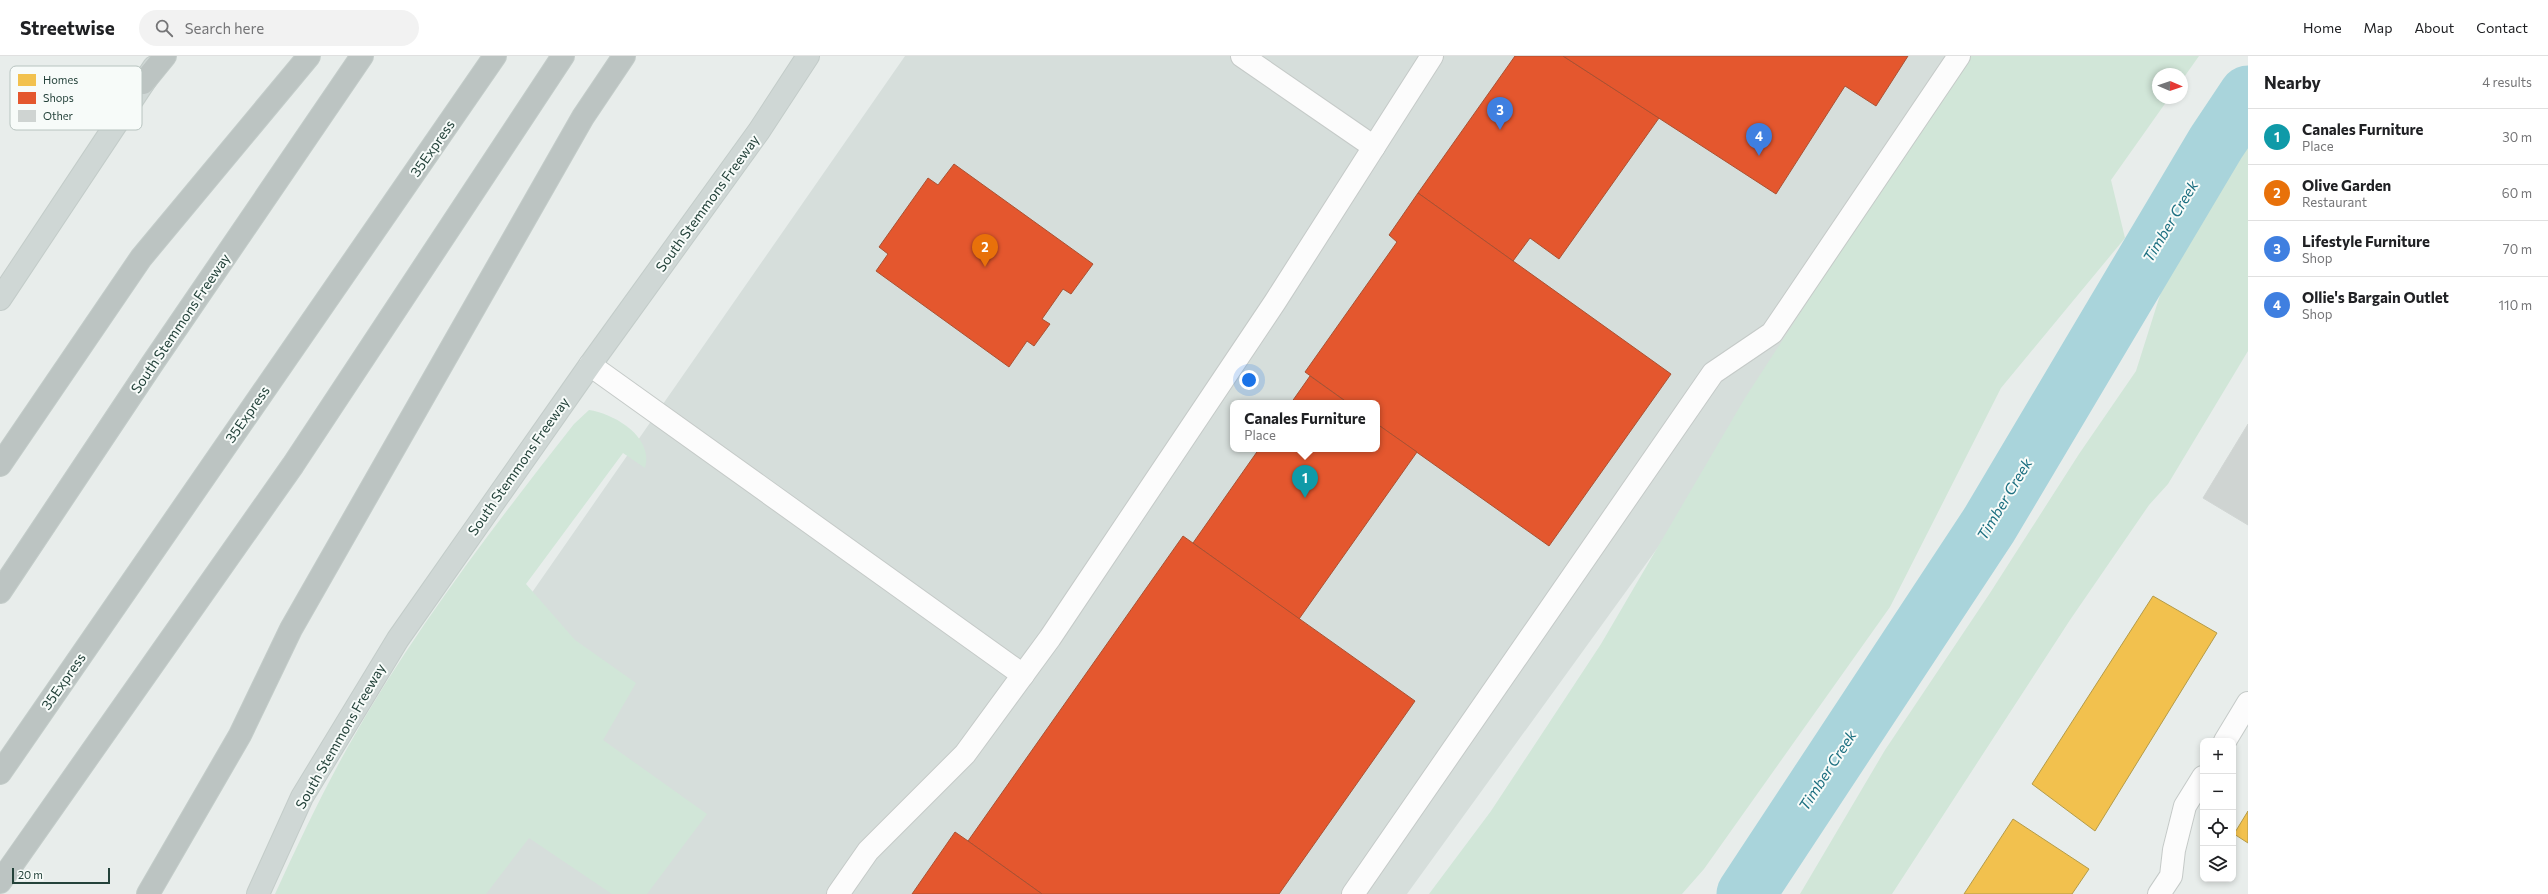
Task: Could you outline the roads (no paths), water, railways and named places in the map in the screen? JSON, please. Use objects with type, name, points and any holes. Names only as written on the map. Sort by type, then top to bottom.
[{"type":"highway","points":[[143,82],[163,56]]},
{"type":"highway","points":[[0,466],[141,258],[309,56]]},
{"type":"highway","name":"South Stemmons Freeway","points":[[0,592],[152,364],[362,56]]},
{"type":"highway","name":"35Express","points":[[0,773],[495,56]]},
{"type":"highway","points":[[0,882],[293,465],[563,56]]},
{"type":"highway","points":[[148,894],[196,808],[240,735],[291,629],[583,117],[624,56]]},
{"type":"highway","points":[[165,894],[196,808]]},
{"type":"main road","name":"South Stemmons Freeway","points":[[258,894],[302,797],[398,638],[590,365],[759,131],[808,56]]},
{"type":"main road","points":[[0,298],[111,130]]},
{"type":"lane","points":[[1242,56],[1374,147]]},
{"type":"lane","points":[[838,894],[868,851],[965,754],[1050,638],[1262,322],[1432,56]]},
{"type":"lane","points":[[1353,894],[1712,373],[1772,333],[1959,56]]},
{"type":"lane","points":[[590,365],[1023,675]]},
{"type":"lane","points":[[2227,738],[2248,703]]},
{"type":"lane","points":[[2160,894],[2172,876],[2174,850],[2185,806],[2200,781]]},
{"type":"waterway","name":"Timber Creek","points":[[1746,894],[1989,525],[2216,143],[2248,95]]},
{"type":"place","name":"Lifestyle Furniture","points":[[1500,130]]},
{"type":"place","name":"Ollie's Bargain Outlet","points":[[1759,156]]},
{"type":"place","name":"Olive Garden","points":[[985,267]]},
{"type":"place","name":"Canales Furniture","points":[[1305,498]]}]
